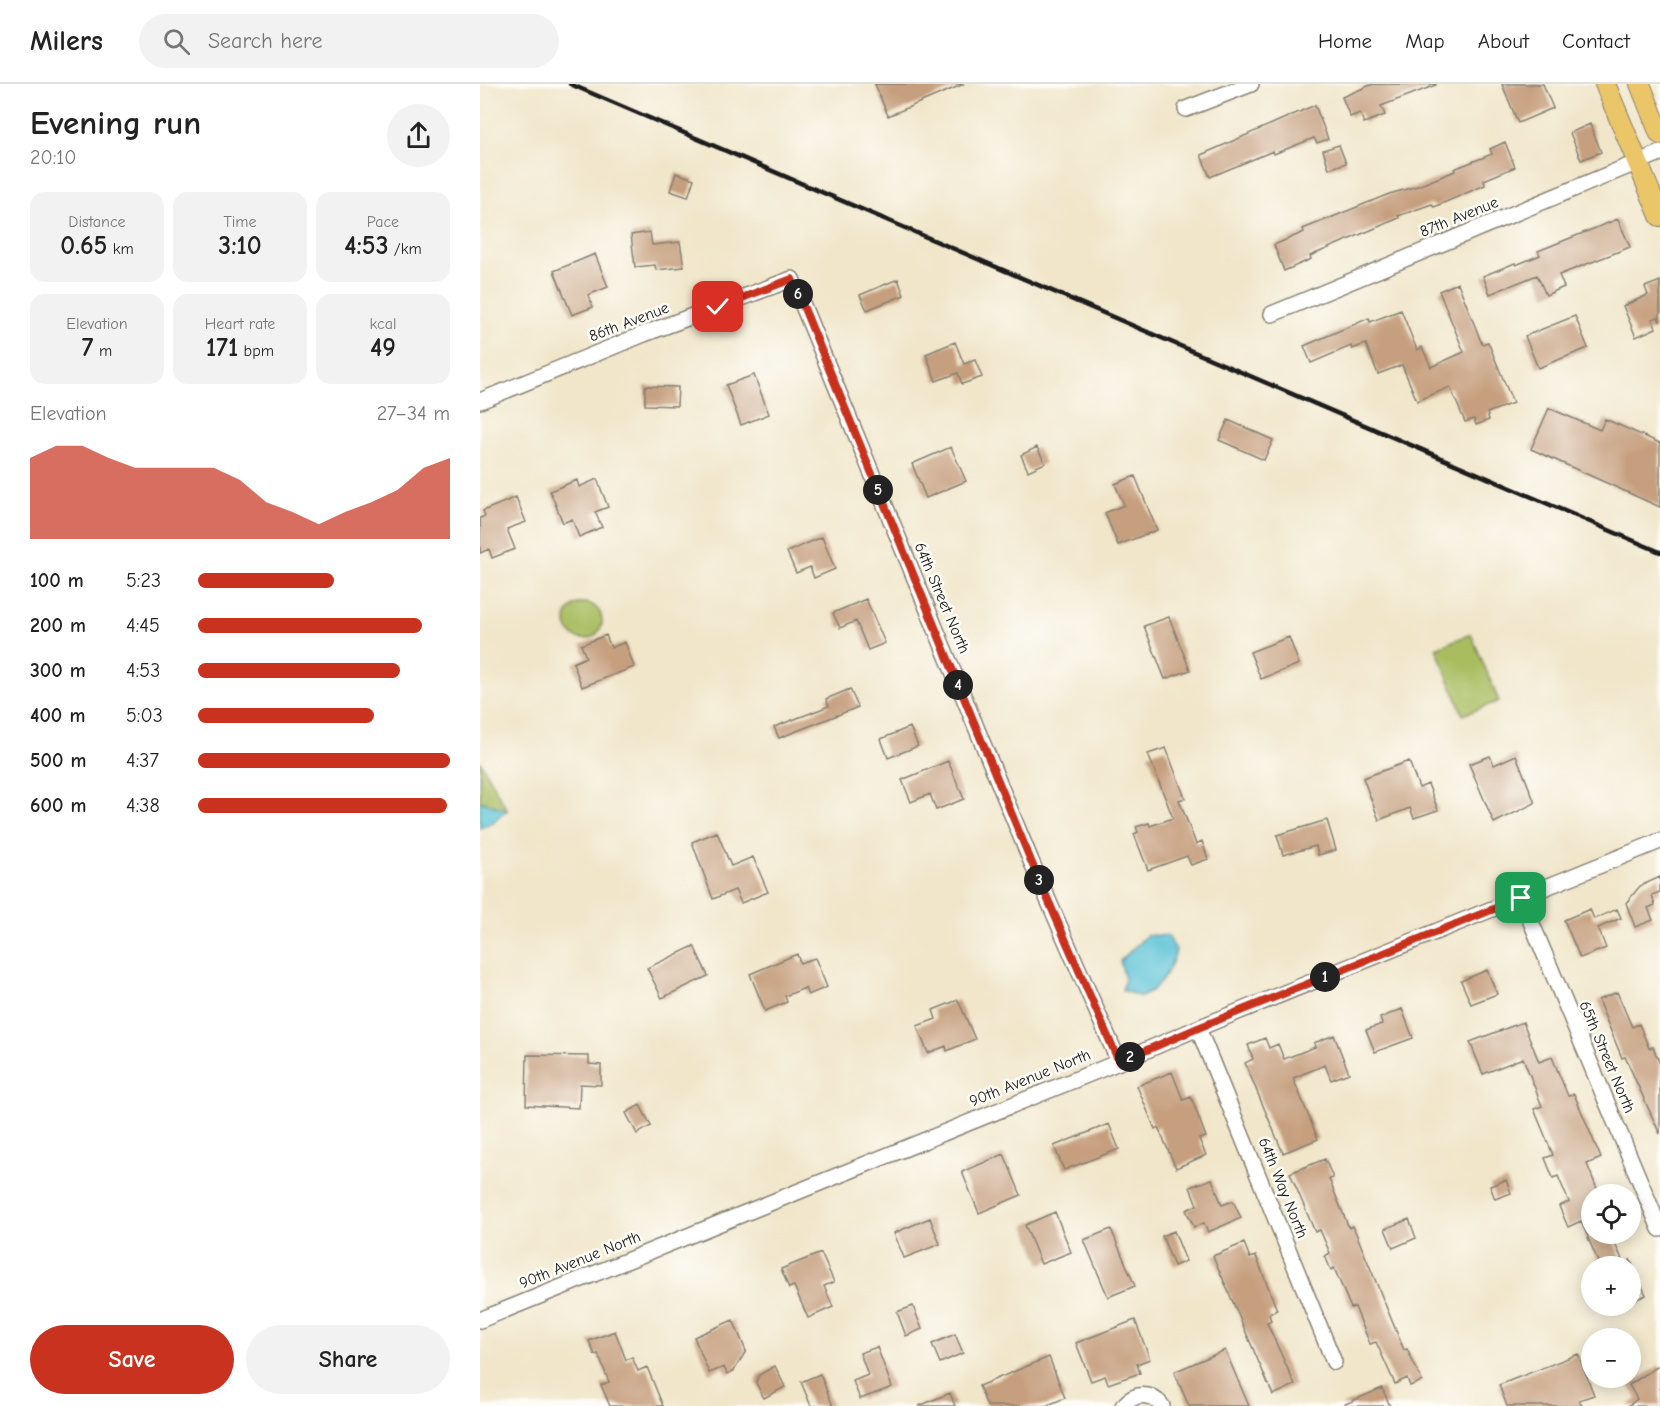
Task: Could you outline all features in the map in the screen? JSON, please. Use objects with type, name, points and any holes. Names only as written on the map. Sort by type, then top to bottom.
[{"type":"main road","points":[[1605,84],[1660,216]]},
{"type":"main road","points":[[1640,84],[1660,134]]},
{"type":"street","points":[[1186,109],[1251,84]]},
{"type":"street","name":"87th Avenue","points":[[1272,314],[1660,153]]},
{"type":"street","name":"86th Avenue","points":[[480,401],[644,334],[792,279]]},
{"type":"street","name":"64th Street North","points":[[792,279],[1031,861],[1119,1062]]},
{"type":"street","name":"90th Avenue North","points":[[480,1320],[1660,841]]},
{"type":"street","name":"65th Street North","points":[[1521,898],[1660,1229]]},
{"type":"street","name":"64th Way North","points":[[1198,1028],[1334,1362]]},
{"type":"street","points":[[1123,1406],[1132,1398],[1145,1395],[1152,1396],[1162,1406]]},
{"type":"green space","points":[[584,603],[597,608],[602,621],[597,634],[584,639],[571,634],[566,621],[571,608]]},
{"type":"green space","points":[[1471,634],[1499,701],[1463,715],[1436,648]]},
{"type":"green space","points":[[480,761],[507,810],[480,801]]},
{"type":"water","points":[[480,801],[507,810],[492,823],[480,828]]},
{"type":"water","points":[[1147,935],[1168,936],[1176,950],[1164,977],[1154,989],[1141,997],[1122,990],[1125,979],[1120,961]]},
{"type":"building","points":[[875,84],[964,84],[888,116]]},
{"type":"building","points":[[1373,84],[1436,85],[1381,106],[1385,115],[1364,123],[1360,113],[1350,117],[1342,97]]},
{"type":"building","points":[[1502,84],[1543,84],[1553,108],[1518,123]]},
{"type":"building","points":[[1315,105],[1328,139],[1317,143],[1314,138],[1274,154],[1273,151],[1210,177],[1201,155]]},
{"type":"building","points":[[1590,124],[1601,152],[1581,160],[1570,133]]},
{"type":"building","points":[[1505,142],[1515,167],[1484,180],[1485,185],[1434,207],[1432,204],[1398,216],[1399,218],[1310,256],[1311,259],[1284,271],[1274,245],[1304,232],[1303,229],[1389,194],[1418,186],[1455,171],[1454,169],[1492,154],[1490,149]]},
{"type":"building","points":[[1339,145],[1346,163],[1329,169],[1323,150]]},
{"type":"building","points":[[676,173],[694,179],[688,197],[670,191]]},
{"type":"building","points":[[1618,219],[1630,247],[1559,275],[1564,287],[1546,295],[1537,275],[1490,294],[1483,276],[1540,255],[1538,251]]},
{"type":"building","points":[[650,232],[652,245],[680,242],[684,267],[656,270],[655,265],[635,267],[631,235]]},
{"type":"building","points":[[595,254],[608,287],[588,295],[593,307],[572,315],[554,271]]},
{"type":"building","points":[[898,279],[904,295],[867,310],[860,295]]},
{"type":"building","points":[[1660,281],[1660,322],[1658,317],[1652,319],[1656,328],[1636,337],[1623,306],[1648,295],[1645,287]]},
{"type":"building","points":[[1458,283],[1482,344],[1488,342],[1513,403],[1487,413],[1489,420],[1476,425],[1474,419],[1465,422],[1450,387],[1417,401],[1402,365],[1378,374],[1366,344],[1352,349],[1351,346],[1311,363],[1304,346],[1369,318],[1370,322],[1401,310],[1417,350],[1422,347],[1431,367],[1464,352],[1439,291]]},
{"type":"building","points":[[1575,316],[1588,348],[1538,368],[1525,336]]},
{"type":"building","points":[[955,342],[964,364],[975,360],[982,377],[962,384],[958,373],[936,381],[926,354]]},
{"type":"building","points":[[754,375],[769,414],[741,425],[726,385]]},
{"type":"building","points":[[645,386],[678,387],[677,406],[645,405]]},
{"type":"building","points":[[1549,408],[1600,430],[1605,419],[1660,443],[1660,507],[1531,449]]},
{"type":"building","points":[[1228,420],[1273,440],[1264,460],[1219,440]]},
{"type":"building","points":[[951,447],[966,481],[926,498],[912,464]]},
{"type":"building","points":[[1037,447],[1045,463],[1028,471],[1021,455]]},
{"type":"building","points":[[1135,476],[1157,530],[1118,545],[1105,513],[1124,505],[1115,484]]},
{"type":"building","points":[[597,479],[608,507],[595,512],[602,527],[579,537],[572,519],[563,523],[550,491],[577,480],[579,487]]},
{"type":"building","points":[[516,497],[526,522],[507,529],[515,549],[492,558],[489,549],[480,553],[480,518],[485,516],[483,511]]},
{"type":"building","points":[[822,537],[835,569],[814,578],[810,567],[796,573],[787,552]]},
{"type":"building","points":[[866,599],[885,643],[868,650],[856,621],[840,628],[833,613]]},
{"type":"building","points":[[1169,617],[1190,670],[1165,679],[1144,626]]},
{"type":"building","points":[[606,635],[611,648],[625,642],[634,667],[582,687],[573,663],[586,657],[581,645]]},
{"type":"building","points":[[1289,637],[1299,664],[1261,679],[1250,652]]},
{"type":"building","points":[[850,689],[858,707],[779,738],[774,727],[829,706],[826,699]]},
{"type":"building","points":[[910,727],[918,746],[888,758],[881,739]]},
{"type":"building","points":[[1166,748],[1185,798],[1179,800],[1196,844],[1202,841],[1208,859],[1191,865],[1187,856],[1148,870],[1134,834],[1138,832],[1136,827],[1149,823],[1150,826],[1173,818],[1148,754]]},
{"type":"building","points":[[1516,755],[1535,803],[1494,823],[1469,764],[1490,756],[1494,765]]},
{"type":"building","points":[[948,761],[964,799],[936,810],[930,794],[911,802],[902,780]]},
{"type":"building","points":[[1409,761],[1419,788],[1428,784],[1438,810],[1414,818],[1410,808],[1379,820],[1363,778]]},
{"type":"building","points":[[1327,820],[1336,850],[1318,855],[1316,846],[1283,855],[1277,835]]},
{"type":"building","points":[[717,832],[731,866],[753,857],[768,892],[741,903],[735,890],[713,899],[692,842]]},
{"type":"building","points":[[1660,877],[1660,892],[1652,895],[1655,905],[1648,908],[1653,920],[1635,927],[1626,903],[1640,886]]},
{"type":"building","points":[[1590,909],[1594,919],[1617,909],[1621,918],[1598,928],[1606,948],[1580,958],[1564,920]]},
{"type":"building","points":[[694,946],[708,976],[662,998],[647,968]]},
{"type":"building","points":[[797,954],[800,963],[815,958],[827,987],[808,995],[805,988],[785,996],[787,1002],[765,1011],[750,974]]},
{"type":"building","points":[[1487,970],[1497,994],[1471,1004],[1461,981]]},
{"type":"building","points":[[1617,992],[1632,1027],[1639,1024],[1649,1048],[1653,1047],[1660,1064],[1660,1134],[1625,1057],[1622,1058],[1598,1000]]},
{"type":"building","points":[[958,1000],[975,1039],[947,1051],[946,1046],[928,1053],[917,1026],[936,1019],[933,1010]]},
{"type":"building","points":[[1402,1009],[1413,1038],[1375,1052],[1366,1030],[1382,1024],[1380,1018]]},
{"type":"building","points":[[1523,1022],[1539,1062],[1552,1057],[1568,1096],[1574,1094],[1601,1158],[1587,1164],[1595,1184],[1581,1184],[1581,1221],[1568,1227],[1559,1206],[1569,1202],[1558,1176],[1553,1178],[1545,1158],[1553,1155],[1534,1109],[1542,1106],[1523,1058],[1483,1074],[1470,1042]]},
{"type":"building","points":[[1334,1035],[1349,1073],[1331,1080],[1325,1065],[1293,1078],[1318,1139],[1283,1153],[1245,1063],[1253,1059],[1248,1045],[1265,1038],[1269,1048],[1278,1044],[1284,1059],[1315,1047],[1314,1043]]},
{"type":"building","points":[[527,1055],[589,1056],[589,1064],[601,1065],[601,1085],[580,1084],[579,1108],[526,1105]]},
{"type":"building","points":[[1172,1072],[1183,1100],[1191,1097],[1206,1137],[1199,1139],[1206,1155],[1176,1168],[1158,1127],[1155,1129],[1137,1086]]},
{"type":"building","points":[[640,1105],[651,1126],[637,1134],[626,1113]]},
{"type":"building","points":[[1109,1124],[1119,1149],[1064,1170],[1054,1146]]},
{"type":"building","points":[[1004,1154],[1021,1195],[979,1213],[962,1172]]},
{"type":"building","points":[[1325,1159],[1333,1178],[1329,1179],[1349,1228],[1353,1226],[1404,1350],[1407,1349],[1422,1381],[1410,1386],[1407,1378],[1395,1384],[1376,1342],[1370,1344],[1355,1307],[1351,1308],[1334,1268],[1331,1270],[1325,1256],[1330,1253],[1320,1230],[1315,1232],[1290,1173]]},
{"type":"building","points":[[1212,1179],[1222,1205],[1233,1201],[1241,1218],[1208,1232],[1204,1223],[1194,1227],[1186,1210],[1197,1205],[1190,1187]]},
{"type":"building","points":[[1506,1180],[1511,1193],[1495,1199],[1490,1186]]},
{"type":"building","points":[[1055,1212],[1071,1252],[1041,1264],[1025,1225]]},
{"type":"building","points":[[930,1218],[940,1244],[904,1258],[894,1233]]},
{"type":"building","points":[[1409,1219],[1416,1238],[1393,1248],[1385,1229]]},
{"type":"building","points":[[1111,1229],[1135,1286],[1108,1297],[1084,1240]]},
{"type":"building","points":[[1174,1231],[1186,1261],[1174,1266],[1162,1236]]},
{"type":"building","points":[[1244,1243],[1250,1258],[1256,1256],[1277,1310],[1269,1314],[1271,1321],[1267,1323],[1295,1385],[1273,1395],[1213,1256]]},
{"type":"building","points":[[1591,1244],[1615,1244],[1621,1256],[1596,1256]]},
{"type":"building","points":[[821,1253],[834,1282],[824,1286],[833,1307],[808,1318],[794,1286],[789,1288],[781,1269]]},
{"type":"building","points":[[1641,1284],[1646,1295],[1641,1297]]},
{"type":"building","points":[[913,1306],[922,1329],[906,1336],[897,1312]]},
{"type":"building","points":[[733,1320],[746,1351],[734,1371],[727,1374],[724,1367],[709,1373],[694,1337]]},
{"type":"building","points":[[1135,1320],[1150,1359],[1137,1364],[1140,1373],[1108,1384],[1105,1376],[1091,1381],[1076,1343]]},
{"type":"building","points":[[615,1331],[626,1360],[632,1357],[638,1371],[647,1367],[663,1406],[610,1406],[601,1385],[609,1382],[598,1354],[595,1355],[589,1341]]},
{"type":"building","points":[[955,1334],[963,1353],[940,1363],[932,1344]]},
{"type":"building","points":[[877,1347],[892,1387],[860,1399],[853,1381],[868,1375],[860,1353]]},
{"type":"building","points":[[1225,1350],[1249,1406],[1189,1406],[1174,1372]]},
{"type":"building","points":[[1578,1354],[1581,1362],[1581,1388],[1591,1388],[1594,1395],[1579,1400],[1582,1406],[1507,1406],[1499,1385]]},
{"type":"building","points":[[1049,1357],[1065,1398],[1045,1406],[987,1406],[979,1386]]},
{"type":"building","points":[[1660,1365],[1660,1406],[1628,1406],[1637,1399],[1631,1388],[1641,1388],[1641,1377]]},
{"type":"building","points":[[775,1366],[785,1387],[764,1398],[756,1383],[759,1375]]},
{"type":"building","points":[[820,1374],[833,1406],[811,1406],[801,1382]]},
{"type":"building","points":[[1382,1388],[1390,1406],[1341,1406]]},
{"type":"building","points":[[950,1393],[955,1406],[919,1406]]},
{"type":"railway","points":[[570,84],[1660,552]]},
{"type":"route","points":[[718,307],[792,279],[1031,861],[1119,1062],[1521,898]]}]
